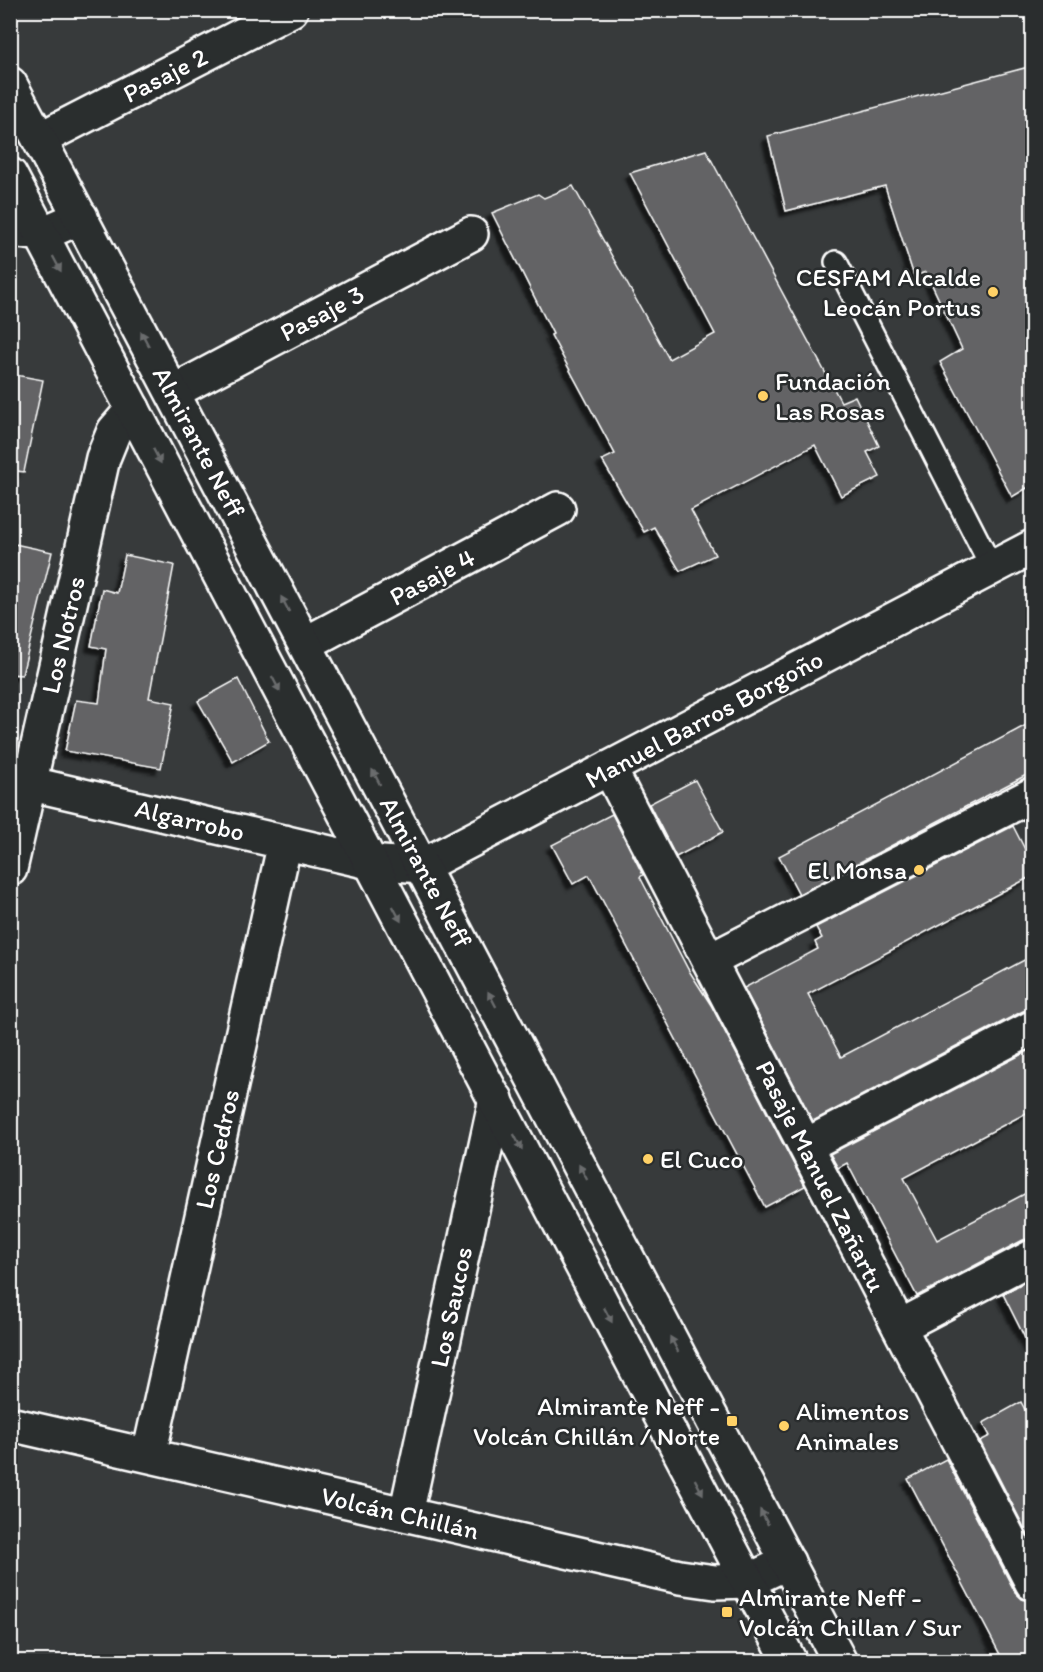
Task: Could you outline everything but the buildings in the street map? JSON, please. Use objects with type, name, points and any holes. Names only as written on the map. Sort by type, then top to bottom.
[{"type":"street","name":"Pasaje 2","points":[[40,139],[291,10]]},
{"type":"street","name":"Almirante Neff","points":[[10,84],[840,1662]]},
{"type":"street","name":"Almirante Neff","points":[[10,175],[26,232],[133,410],[790,1662]]},
{"type":"street","points":[[26,232],[81,217]]},
{"type":"street","name":"Pasaje 3","points":[[173,392],[471,234]]},
{"type":"street","name":"Los Notros","points":[[10,868],[20,781],[103,458],[114,430],[133,410]]},
{"type":"street","name":"Pasaje 4","points":[[305,644],[558,509]]},
{"type":"street","name":"Manuel Barros Borgoño","points":[[422,866],[1032,547]]},
{"type":"street","name":"Pasaje Manuel Zañartu","points":[[609,768],[1032,1583]]},
{"type":"street","name":"Algarrobo","points":[[20,781],[369,862]]},
{"type":"street","points":[[709,961],[1032,795]]},
{"type":"street","name":"Los Cedros","points":[[149,1455],[285,842]]},
{"type":"street","points":[[369,862],[422,866]]},
{"type":"street","points":[[806,1146],[1032,1028]]},
{"type":"street","name":"Los Saucos","points":[[406,1514],[496,1099]]},
{"type":"street","points":[[899,1327],[1032,1257]]},
{"type":"street","name":"Volcán Chillán","points":[[10,1424],[681,1577],[715,1582],[748,1581],[788,1562]]},
{"type":"lane","points":[[836,262],[992,568]]},
{"type":"place","name":"CESFAM Alcalde Leocán Portus","points":[[993,292]]},
{"type":"place","name":"Fundación Las Rosas","points":[[763,396]]},
{"type":"place","name":"El Monsa","points":[[919,870]]},
{"type":"place","name":"El Cuco","points":[[648,1159]]},
{"type":"place","name":"Almirante Neff - Volcán Chillán / Norte","points":[[732,1421]]},
{"type":"place","name":"Alimentos Animales","points":[[784,1426]]},
{"type":"place","name":"Almirante Neff - Volcán Chillan / Sur","points":[[727,1612]]}]
